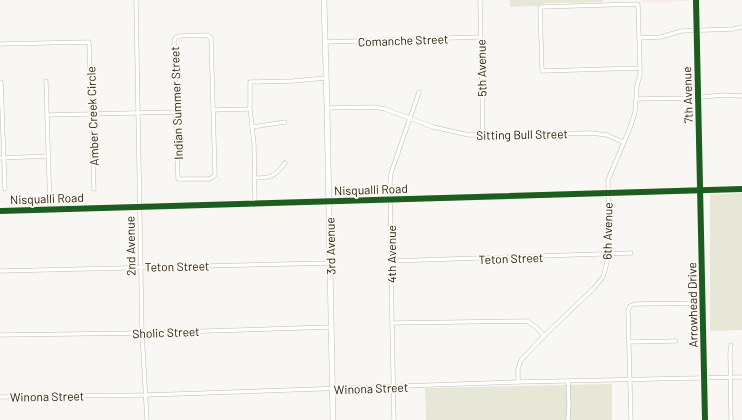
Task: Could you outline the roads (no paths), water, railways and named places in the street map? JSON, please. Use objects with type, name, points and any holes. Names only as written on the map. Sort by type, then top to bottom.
[{"type":"main road","name":"3rd Avenue","points":[[324,0],[333,420]]},
{"type":"main road","name":"7th Avenue","points":[[696,0],[700,190]]},
{"type":"main road","name":"Nisqualli Road","points":[[0,211],[742,189]]},
{"type":"main road","name":"Arrowhead Drive","points":[[700,190],[705,420]]},
{"type":"street","name":"2nd Avenue","points":[[136,0],[141,207],[142,333],[147,395],[147,420]]},
{"type":"street","name":"5th Avenue","points":[[480,0],[483,136]]},
{"type":"street","name":"6th Avenue","points":[[518,382],[518,369],[522,360],[544,336],[594,288],[602,277],[609,255],[608,180],[630,128],[635,112],[640,68],[638,4],[540,7],[542,71],[640,68]]},
{"type":"street","points":[[639,38],[661,37],[681,31],[734,29],[742,27]]},
{"type":"street","name":"Indian Summer Street","points":[[210,36],[212,38],[213,110],[215,175],[213,178],[178,179],[174,41],[176,37],[210,36]]},
{"type":"street","name":"Comanche Street","points":[[326,42],[480,37]]},
{"type":"street","name":"Amber Creek Circle","points":[[0,44],[89,42],[94,189]]},
{"type":"street","points":[[255,203],[254,144],[250,109],[250,82],[293,81],[326,78]]},
{"type":"street","points":[[46,81],[50,209]]},
{"type":"street","points":[[1,82],[2,158],[5,189]]},
{"type":"street","name":"4th Avenue","points":[[394,420],[390,199],[391,173],[419,92]]},
{"type":"street","points":[[636,99],[692,98],[698,96],[742,96]]},
{"type":"street","name":"Sitting Bull Street","points":[[327,108],[373,107],[384,109],[433,127],[469,135],[483,136],[590,133],[607,135],[623,142]]},
{"type":"street","points":[[213,110],[250,109]]},
{"type":"street","points":[[47,115],[176,112]]},
{"type":"street","points":[[252,127],[285,122]]},
{"type":"street","points":[[2,158],[48,156]]},
{"type":"street","points":[[254,178],[266,178],[274,175],[284,163]]},
{"type":"street","name":"Teton Street","points":[[391,261],[609,255],[631,253]]},
{"type":"street","name":"Teton Street","points":[[0,271],[141,266],[330,263]]},
{"type":"street","points":[[631,420],[628,311],[630,306],[635,304],[703,303]]},
{"type":"street","points":[[392,323],[527,321],[537,328],[544,336]]},
{"type":"street","name":"Sholic Street","points":[[0,335],[142,333],[331,327]]},
{"type":"street","points":[[629,342],[676,341]]},
{"type":"street","points":[[731,346],[731,420]]},
{"type":"street","name":"Winona Street","points":[[0,397],[147,395],[518,382],[742,377]]},
{"type":"street","points":[[568,381],[568,420]]}]
